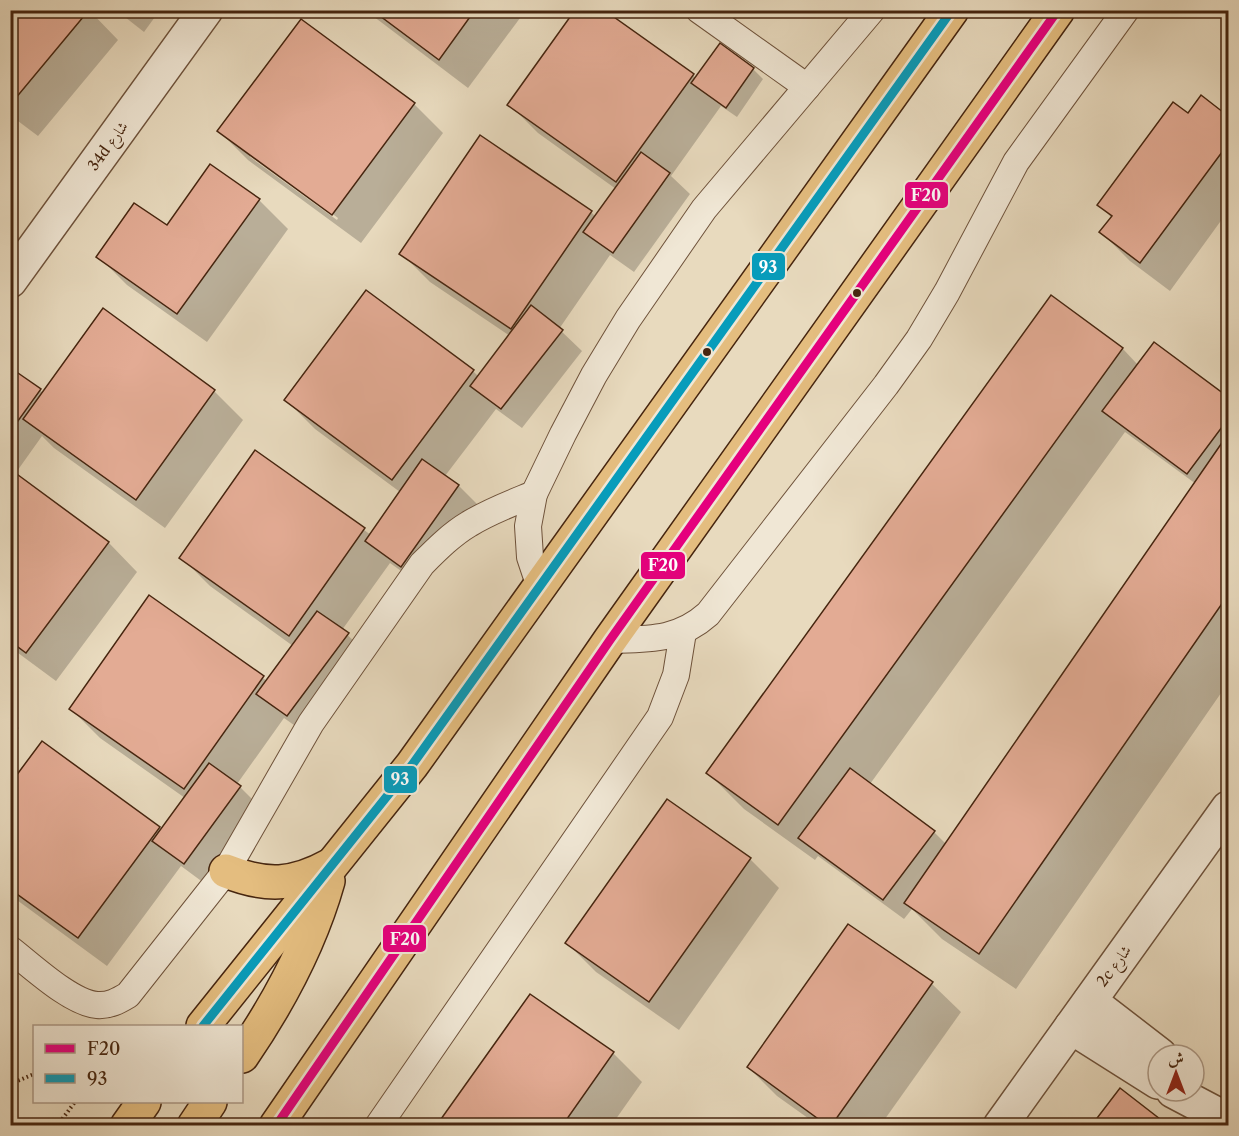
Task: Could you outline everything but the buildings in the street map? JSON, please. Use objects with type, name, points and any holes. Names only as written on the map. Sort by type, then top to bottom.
[{"type":"main road","points":[[203,1025],[412,765],[952,10]]},
{"type":"main road","points":[[276,1125],[610,640],[1058,10]]},
{"type":"main road","points":[[226,871],[247,880],[269,883],[292,882],[314,875],[333,865]]},
{"type":"main road","points":[[243,1054],[275,1005],[299,960],[319,914],[333,865]]},
{"type":"main road","points":[[127,1125],[143,1103]]},
{"type":"main road","points":[[194,1125],[209,1103]]},
{"type":"street","name":"34d شارع","points":[[10,281],[206,10]]},
{"type":"street","name":"2c شارع","points":[[1000,1125],[1228,808]]},
{"type":"street","points":[[1090,1001],[1146,1044]]},
{"type":"street","points":[[1071,1027],[1146,1074]]},
{"type":"street","points":[[1206,1096],[1228,1119]]},
{"type":"street","points":[[1197,1103],[1228,1119]]},
{"type":"lane","points":[[699,10],[807,87]]},
{"type":"lane","points":[[540,587],[530,557],[528,526],[534,494],[588,385],[628,319],[704,210],[872,10]]},
{"type":"lane","points":[[610,640],[653,639],[683,632],[708,614],[886,385],[919,339],[947,292],[1016,162],[1126,10]]},
{"type":"lane","points":[[10,949],[82,1002],[98,1005],[114,1003],[128,995],[226,871],[311,723],[422,564],[444,542],[468,524],[534,494]]},
{"type":"lane","points":[[378,1125],[660,717],[676,675],[683,632]]},
{"type":"path","points":[[10,1084],[33,1074]]},
{"type":"path","points":[[57,1125],[74,1103]]},
{"type":"transit line","name":"93","points":[[204,1025],[412,765],[952,10]]},
{"type":"transit line","name":"F20","points":[[276,1126],[610,640],[1058,10]]}]
